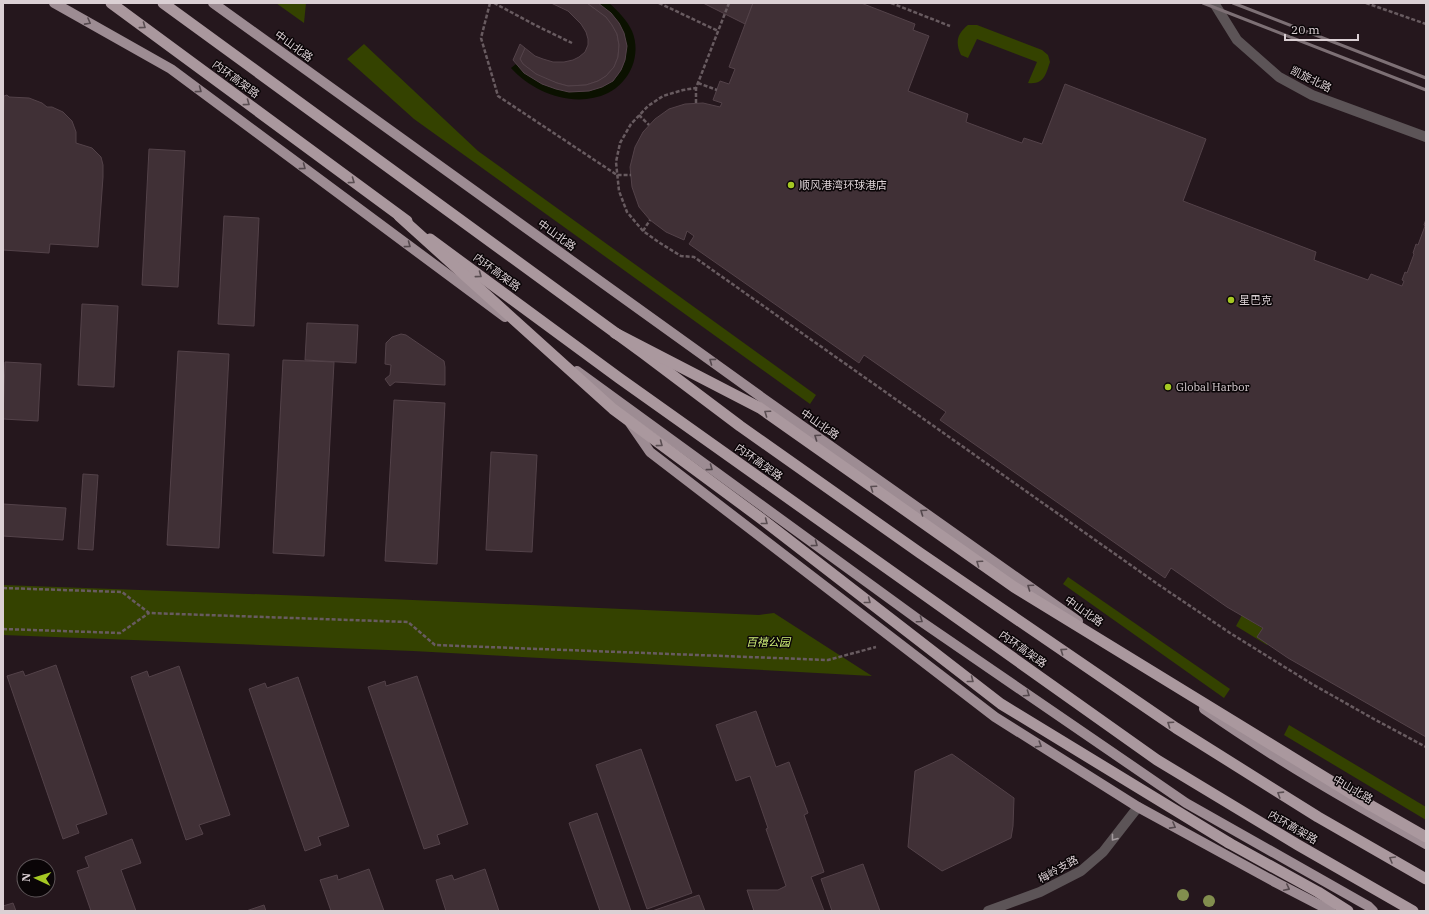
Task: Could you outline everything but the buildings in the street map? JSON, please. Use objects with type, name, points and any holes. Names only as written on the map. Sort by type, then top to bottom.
[{"type":"highway","name":"内环高架路","points":[[111,3],[625,383],[1157,760],[1298,845],[1413,911]]},
{"type":"highway","name":"内环高架路","points":[[164,3],[740,426],[881,526],[1176,728],[1318,817],[1426,879]]},
{"type":"highway","points":[[399,216],[613,409],[759,518],[1001,704],[1229,843],[1318,892],[1348,911]]},
{"type":"highway","points":[[615,333],[760,408],[1014,587],[1370,805],[1426,837]]},
{"type":"main road","points":[[54,3],[170,69],[610,395],[919,620],[1186,803],[1368,906],[1373,911]]},
{"type":"main road","name":"中山北路","points":[[213,3],[920,510],[1241,735],[1334,792],[1426,844]]},
{"type":"main road","points":[[610,395],[650,452],[995,718],[1138,807],[1331,911]]},
{"type":"street","name":"凯旋北路","points":[[1214,3],[1237,40],[1279,77],[1312,95],[1426,137]]},
{"type":"street","name":"梅岭支路","points":[[988,911],[1040,892],[1081,872],[1103,852],[1138,807]]},
{"type":"path","points":[[490,3],[481,38],[498,96],[617,175],[631,175]]},
{"type":"path","points":[[494,3],[572,43]]},
{"type":"path","points":[[659,3],[718,31]]},
{"type":"path","points":[[696,103],[696,88],[729,3]]},
{"type":"path","points":[[891,3],[950,26]]},
{"type":"path","points":[[1366,3],[1426,24]]},
{"type":"path","points":[[698,83],[717,90]]},
{"type":"path","points":[[696,88],[663,96],[648,106],[631,124],[620,143],[616,162],[619,192],[627,212],[643,231],[660,244],[681,256],[694,257],[1146,576],[1230,633],[1352,707],[1426,747]]},
{"type":"path","points":[[639,115],[649,125]]},
{"type":"path","points":[[643,231],[650,220]]},
{"type":"path","points":[[3,588],[122,592],[149,613],[408,622],[435,645],[828,660],[896,642]]},
{"type":"path","points":[[3,629],[120,633],[149,613]]},
{"type":"green space","points":[[276,3],[306,3],[304,23]]},
{"type":"green space","points":[[968,25],[977,25],[1042,50],[1048,55],[1050,62],[1044,78],[1038,82],[1028,83],[1037,62],[977,39],[968,58],[961,55],[958,46],[958,38],[961,32]]},
{"type":"green space","points":[[364,44],[478,151],[816,395],[810,404],[414,119],[347,59]]},
{"type":"green space","points":[[1068,577],[1230,689],[1224,698],[1063,584]]},
{"type":"green space","name":"百禧公园","points":[[3,585],[390,599],[759,615],[774,613],[872,676],[413,651],[3,635]]},
{"type":"green space","points":[[1242,615],[1268,632],[1271,638],[1267,645],[1236,626]]},
{"type":"green space","points":[[1289,725],[1426,807],[1426,820],[1284,735]]},
{"type":"shaded area","points":[[598,3],[609,3],[616,9],[630,27],[635,40],[635,58],[632,67],[628,75],[616,88],[595,98],[569,99],[555,96],[531,85],[511,68],[516,64],[528,75],[539,82],[568,91],[594,90],[606,85],[616,78],[623,68],[626,54],[626,42],[620,24],[613,15]]},
{"type":"railway","points":[[1203,3],[1426,90]]},
{"type":"railway","points":[[1233,3],[1426,78]]},
{"type":"place","name":"顺风港湾环球港店","points":[[791,185]]},
{"type":"place","name":"星巴克","points":[[1231,300]]},
{"type":"place","name":"Global Harbor","points":[[1168,387]]}]
